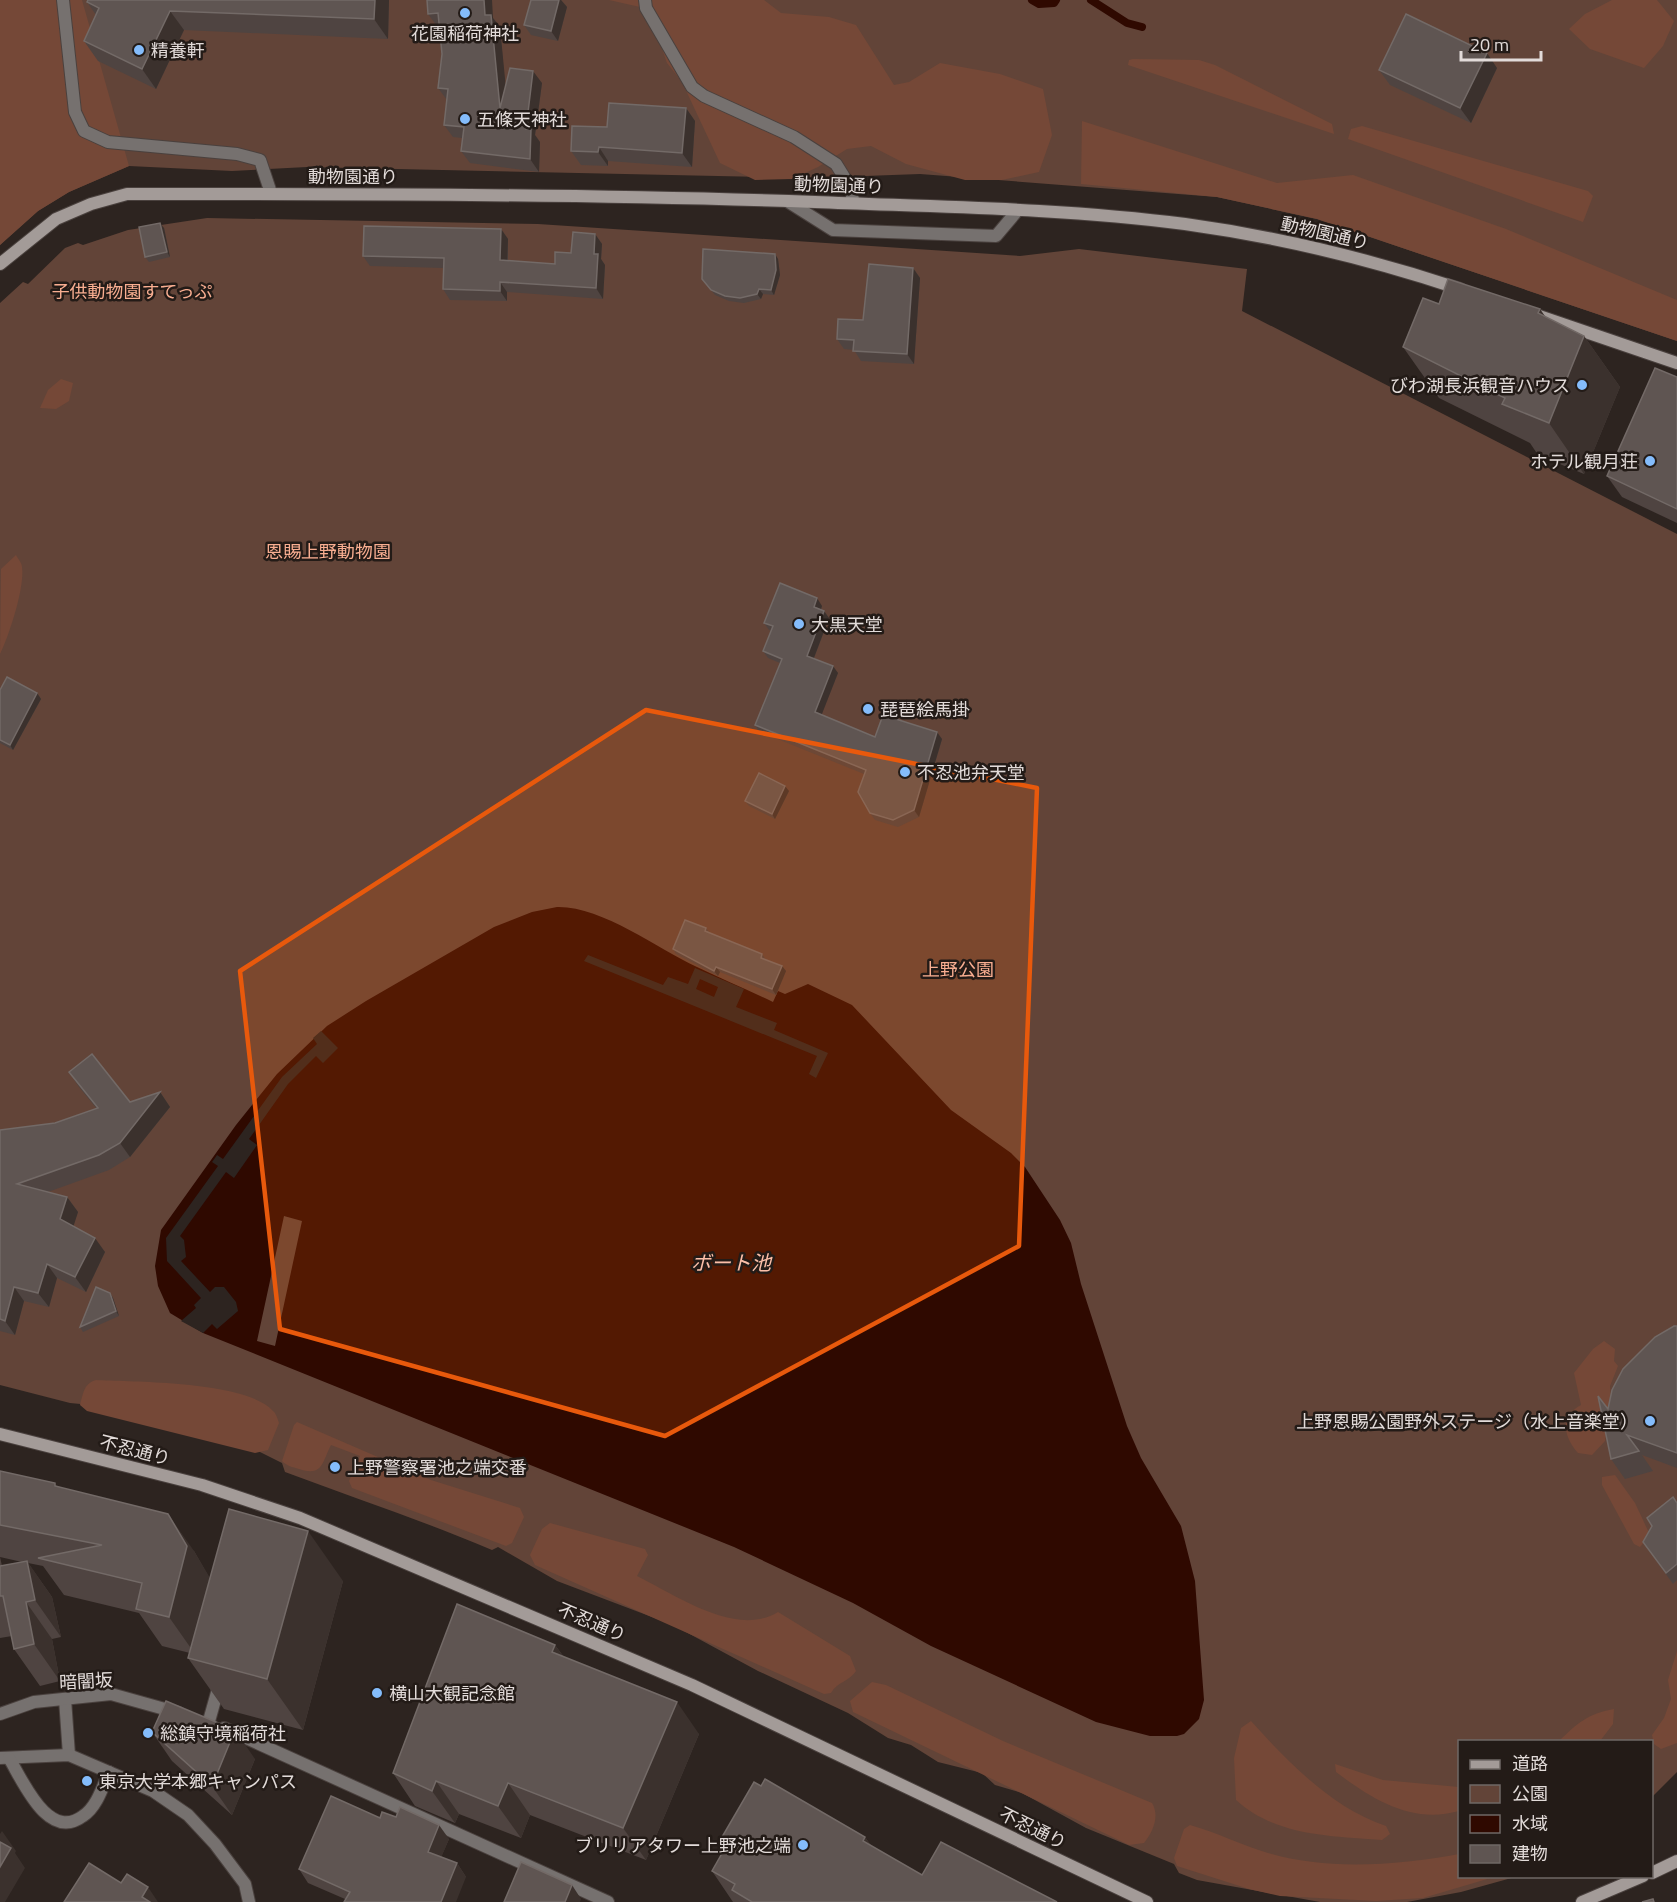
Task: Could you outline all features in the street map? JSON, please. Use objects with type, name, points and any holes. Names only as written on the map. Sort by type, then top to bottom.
[{"type":"street","points":[[63,0],[75,112],[84,131],[108,142],[237,154],[260,160],[271,193]]},
{"type":"street","points":[[645,0],[646,8],[692,87],[704,96],[794,136],[836,164],[849,185],[854,203]]},
{"type":"street","name":"動物園通り","points":[[0,264],[56,219],[91,204],[127,194],[586,195],[854,203],[1017,211],[1182,224],[1250,234],[1349,255],[1476,295]]},
{"type":"street","points":[[788,201],[833,230],[996,236],[1017,211]]},
{"type":"street","points":[[1521,310],[1677,363]]},
{"type":"street","name":"不忍通り","points":[[0,1434],[202,1485],[692,1684],[1141,1901]]},
{"type":"street","points":[[197,1718],[222,1671]]},
{"type":"street","name":"暗闇坂","points":[[0,1714],[34,1702],[111,1694],[197,1718],[608,1902]]},
{"type":"street","points":[[64,1699],[69,1755]]},
{"type":"street","points":[[5,1758],[69,1755],[153,1791],[188,1815],[245,1884],[249,1902]]},
{"type":"street","points":[[5,1758],[39,1808],[52,1819],[67,1823],[83,1817],[89,1810],[109,1772]]},
{"type":"street","points":[[1653,1873],[1677,1861]]},
{"type":"street","points":[[1582,1902],[1638,1878]]},
{"type":"highlighted area","points":[[646,710],[1037,788],[1019,1246],[665,1436],[280,1329],[240,971]]},
{"type":"green space","points":[[0,0],[1677,0],[1677,341],[1317,219],[1217,197],[920,174],[810,178],[307,167],[232,171],[129,166],[69,192],[38,211],[0,245]]},
{"type":"green space","name":"上野公園","points":[[207,218],[538,224],[1020,256],[1079,249],[1247,269],[1242,311],[1677,534],[1677,1772],[1653,1796],[1653,1740],[1458,1740],[1458,1878],[1511,1878],[1461,1892],[1407,1902],[1320,1902],[1197,1880],[1179,1873],[1174,1864],[1086,1828],[1022,1793],[995,1785],[982,1773],[938,1762],[911,1745],[888,1738],[848,1713],[758,1671],[673,1625],[557,1581],[498,1547],[492,1550],[415,1519],[285,1472],[282,1463],[254,1449],[91,1405],[70,1403],[0,1385],[0,303],[23,282],[28,284],[65,248],[78,243],[83,245],[128,230]]},
{"type":"shaded area","points":[[0,0],[82,0],[129,166],[69,192],[38,211],[0,245]]},
{"type":"shaded area","points":[[609,0],[764,0],[781,13],[829,17],[856,25],[894,85],[909,82],[940,63],[1000,74],[1043,89],[1052,135],[1039,172],[1002,180],[965,180],[906,164],[871,146],[847,149],[818,167],[792,179],[755,180],[720,163],[682,82],[667,63],[655,29],[640,7]]},
{"type":"shaded area","points":[[1612,0],[1657,0],[1674,21],[1663,46],[1644,68],[1590,49],[1569,29],[1585,14]]},
{"type":"shaded area","points":[[1129,60],[1199,60],[1215,65],[1332,124],[1334,134],[1128,65]]},
{"type":"shaded area","points":[[1082,121],[1277,183],[1353,175],[1506,229],[1677,300],[1677,341],[1317,219],[1217,197],[1081,184]]},
{"type":"shaded area","points":[[1362,126],[1588,191],[1593,196],[1583,222],[1348,139],[1351,129]]},
{"type":"shaded area","points":[[61,379],[73,383],[69,401],[56,409],[40,408],[48,390]]},
{"type":"shaded area","points":[[16,555],[22,566],[19,599],[0,654],[1,569]]},
{"type":"shaded area","points":[[1604,1341],[1615,1349],[1614,1361],[1618,1366],[1610,1386],[1611,1401],[1605,1441],[1592,1455],[1578,1453],[1569,1440],[1566,1428],[1569,1415],[1581,1405],[1574,1373],[1593,1349]]},
{"type":"shaded area","points":[[96,1380],[189,1385],[240,1394],[259,1401],[273,1411],[279,1423],[268,1450],[255,1453],[87,1411],[80,1405],[82,1397],[86,1386]]},
{"type":"shaded area","points":[[297,1422],[431,1480],[520,1508],[524,1517],[512,1543],[506,1546],[352,1488],[349,1481],[360,1456],[331,1445],[321,1466],[313,1471],[288,1465],[282,1461]]},
{"type":"shaded area","points":[[1615,1475],[1635,1503],[1650,1535],[1640,1547],[1634,1544],[1602,1485],[1602,1477]]},
{"type":"shaded area","points":[[550,1523],[645,1549],[648,1555],[637,1576],[706,1611],[744,1620],[761,1619],[778,1612],[850,1656],[856,1671],[831,1693],[824,1694],[535,1565],[530,1555],[542,1529]]},
{"type":"shaded area","points":[[1677,1651],[1677,1743],[1661,1749],[1654,1744],[1652,1735],[1664,1718],[1671,1699],[1668,1680]]},
{"type":"shaded area","points":[[872,1682],[886,1685],[1003,1741],[1152,1803],[1155,1818],[1150,1834],[1144,1843],[1129,1845],[853,1712],[850,1701]]},
{"type":"shaded area","points":[[1614,1709],[1613,1724],[1601,1740],[1560,1740],[1583,1720]]},
{"type":"shaded area","points":[[1251,1721],[1280,1752],[1329,1796],[1366,1818],[1386,1826],[1390,1834],[1382,1840],[1305,1832],[1268,1821],[1251,1812],[1236,1800],[1234,1758],[1241,1728]]},
{"type":"shaded area","points":[[1335,1764],[1383,1780],[1458,1787],[1458,1811],[1442,1814],[1409,1812],[1364,1792],[1336,1772]]},
{"type":"shaded area","points":[[1190,1825],[1268,1853],[1314,1862],[1388,1863],[1458,1854],[1458,1878],[1491,1878],[1423,1898],[1376,1901],[1280,1896],[1249,1889],[1177,1866],[1174,1858],[1184,1829]]},
{"type":"water","name":"ボート池","points":[[557,907],[592,913],[697,967],[773,1002],[778,991],[785,994],[808,984],[852,1005],[951,1110],[1011,1153],[1025,1167],[1060,1220],[1071,1243],[1081,1284],[1127,1426],[1141,1458],[1181,1526],[1195,1581],[1204,1700],[1199,1719],[1184,1734],[1150,1736],[1096,1722],[931,1646],[853,1603],[734,1547],[203,1333],[170,1313],[158,1286],[155,1266],[161,1230],[236,1125],[277,1074],[327,1026],[366,1001],[494,927],[532,912]],"holes":[[[284,1216],[302,1221],[275,1346],[257,1341]]]},
{"type":"pier","points":[[588,955],[663,985],[668,977],[688,984],[695,968],[744,989],[736,1007],[777,1023],[774,1030],[828,1053],[816,1078],[809,1074],[817,1056],[584,961]],"holes":[[[700,979],[718,987],[714,997],[696,989]]]},
{"type":"pier","points":[[321,1031],[338,1048],[323,1063],[316,1056],[288,1084],[249,1139],[257,1145],[234,1178],[226,1172],[180,1236],[184,1240],[186,1257],[181,1261],[210,1292],[215,1287],[224,1287],[236,1302],[238,1311],[217,1329],[212,1324],[203,1333],[181,1321],[196,1308],[194,1305],[201,1298],[167,1261],[166,1238],[218,1166],[212,1162],[217,1155],[223,1159],[282,1077],[317,1044],[313,1038]]},
{"type":"building","points":[[88,0],[375,0],[374,19],[170,11],[142,69],[84,41],[99,8],[87,2]]},
{"type":"building","points":[[427,0],[484,0],[485,15],[491,15],[500,108],[510,68],[533,71],[526,129],[531,129],[530,159],[461,151],[464,127],[444,125],[448,89],[438,88],[442,54],[438,13],[428,14]]},
{"type":"building","points":[[531,0],[559,0],[551,31],[524,25]]},
{"type":"building","points":[[1406,14],[1487,53],[1460,108],[1379,70]]},
{"type":"building","points":[[609,103],[686,108],[682,153],[599,147],[598,152],[571,151],[572,126],[607,127]]},
{"type":"building","points":[[160,223],[167,252],[145,257],[139,227]]},
{"type":"building","points":[[364,226],[501,229],[500,260],[555,264],[555,252],[571,253],[573,232],[595,234],[594,254],[598,254],[596,288],[500,282],[500,291],[443,289],[444,258],[363,256]]},
{"type":"building","points":[[703,249],[775,254],[776,270],[771,290],[759,289],[757,294],[740,298],[725,296],[711,290],[702,279]]},
{"type":"building","points":[[869,264],[913,268],[907,354],[853,351],[854,340],[837,339],[838,319],[863,320]]},
{"type":"building","points":[[1448,279],[1540,309],[1538,313],[1584,336],[1549,423],[1502,404],[1505,398],[1403,347],[1423,298],[1439,304]]},
{"type":"building","points":[[1655,368],[1677,377],[1677,509],[1607,476]]},
{"type":"building","points":[[780,583],[817,598],[814,607],[824,611],[807,656],[833,666],[815,712],[875,737],[883,715],[937,732],[914,810],[893,820],[870,813],[858,792],[866,770],[755,725],[782,659],[763,651],[773,626],[764,623]]},
{"type":"building","points":[[7,677],[37,693],[10,745],[0,740],[0,690]]},
{"type":"building","points":[[759,773],[785,786],[772,814],[745,801]]},
{"type":"building","points":[[685,920],[706,928],[705,931],[762,954],[761,958],[782,966],[772,989],[716,967],[714,971],[673,949]]},
{"type":"building","points":[[92,1054],[130,1102],[160,1092],[120,1143],[99,1155],[17,1184],[67,1197],[60,1219],[95,1238],[75,1277],[47,1264],[38,1293],[14,1287],[5,1321],[0,1319],[0,1130],[55,1123],[98,1108],[69,1072]]},
{"type":"building","points":[[96,1287],[110,1293],[116,1311],[80,1327]]},
{"type":"building","points":[[1677,1326],[1677,1453],[1627,1435],[1639,1451],[1611,1459],[1598,1396],[1608,1409],[1612,1390],[1623,1369],[1655,1337]]},
{"type":"building","points":[[0,1471],[55,1483],[55,1486],[168,1514],[187,1546],[169,1617],[136,1609],[142,1583],[38,1558],[102,1545],[0,1525]]},
{"type":"building","points":[[1673,1497],[1677,1503],[1677,1564],[1666,1573],[1643,1542],[1652,1526],[1647,1518]]},
{"type":"building","points":[[229,1509],[308,1531],[267,1679],[188,1658]]},
{"type":"building","points":[[27,1561],[35,1600],[26,1602],[34,1644],[14,1649],[3,1596],[0,1596],[0,1566]]},
{"type":"building","points":[[457,1604],[555,1645],[552,1652],[677,1702],[623,1828],[508,1783],[498,1806],[436,1781],[432,1791],[393,1773]]},
{"type":"building","points":[[166,1701],[235,1730],[212,1786],[152,1732]]},
{"type":"building","points":[[765,1779],[865,1837],[863,1841],[922,1875],[941,1842],[1057,1902],[752,1902],[732,1890],[735,1884],[712,1871],[729,1841],[722,1837],[754,1782],[761,1786]]},
{"type":"building","points":[[331,1796],[380,1818],[382,1812],[396,1817],[400,1807],[439,1825],[428,1852],[457,1863],[441,1902],[344,1902],[350,1892],[299,1869]]},
{"type":"building","points":[[0,1842],[11,1848],[0,1867]]},
{"type":"building","points":[[521,1862],[572,1885],[565,1902],[504,1902]]},
{"type":"building","points":[[89,1863],[121,1883],[127,1874],[148,1887],[142,1897],[150,1902],[64,1902]]},
{"type":"waterway","points":[[1032,0],[1039,4],[1054,3],[1056,0]]},
{"type":"waterway","points":[[1091,0],[1127,23],[1142,27]]},
{"type":"place","name":"花園稲荷神社","points":[[465,13]]},
{"type":"place","name":"精養軒","points":[[139,50]]},
{"type":"place","name":"五條天神社","points":[[465,119]]},
{"type":"place","name":"びわ湖長浜観音ハウス","points":[[1582,385]]},
{"type":"place","name":"ホテル観月荘","points":[[1650,461]]},
{"type":"place","name":"大黒天堂","points":[[799,624]]},
{"type":"place","name":"琵琶絵馬掛","points":[[868,709]]},
{"type":"place","name":"不忍池弁天堂","points":[[905,772]]},
{"type":"place","name":"上野恩賜公園野外ステージ（水上音楽堂）","points":[[1650,1421]]},
{"type":"place","name":"上野警察署池之端交番","points":[[335,1467]]},
{"type":"place","name":"横山大観記念館","points":[[377,1693]]},
{"type":"place","name":"総鎮守境稲荷社","points":[[148,1733]]},
{"type":"place","name":"東京大学本郷キャンパス","points":[[87,1781]]},
{"type":"place","name":"ブリリアタワー上野池之端","points":[[803,1845]]},
{"type":"park label","name":"子供動物園すてっぷ","points":[[132,291]]},
{"type":"park label","name":"恩賜上野動物園","points":[[328,551]]}]
